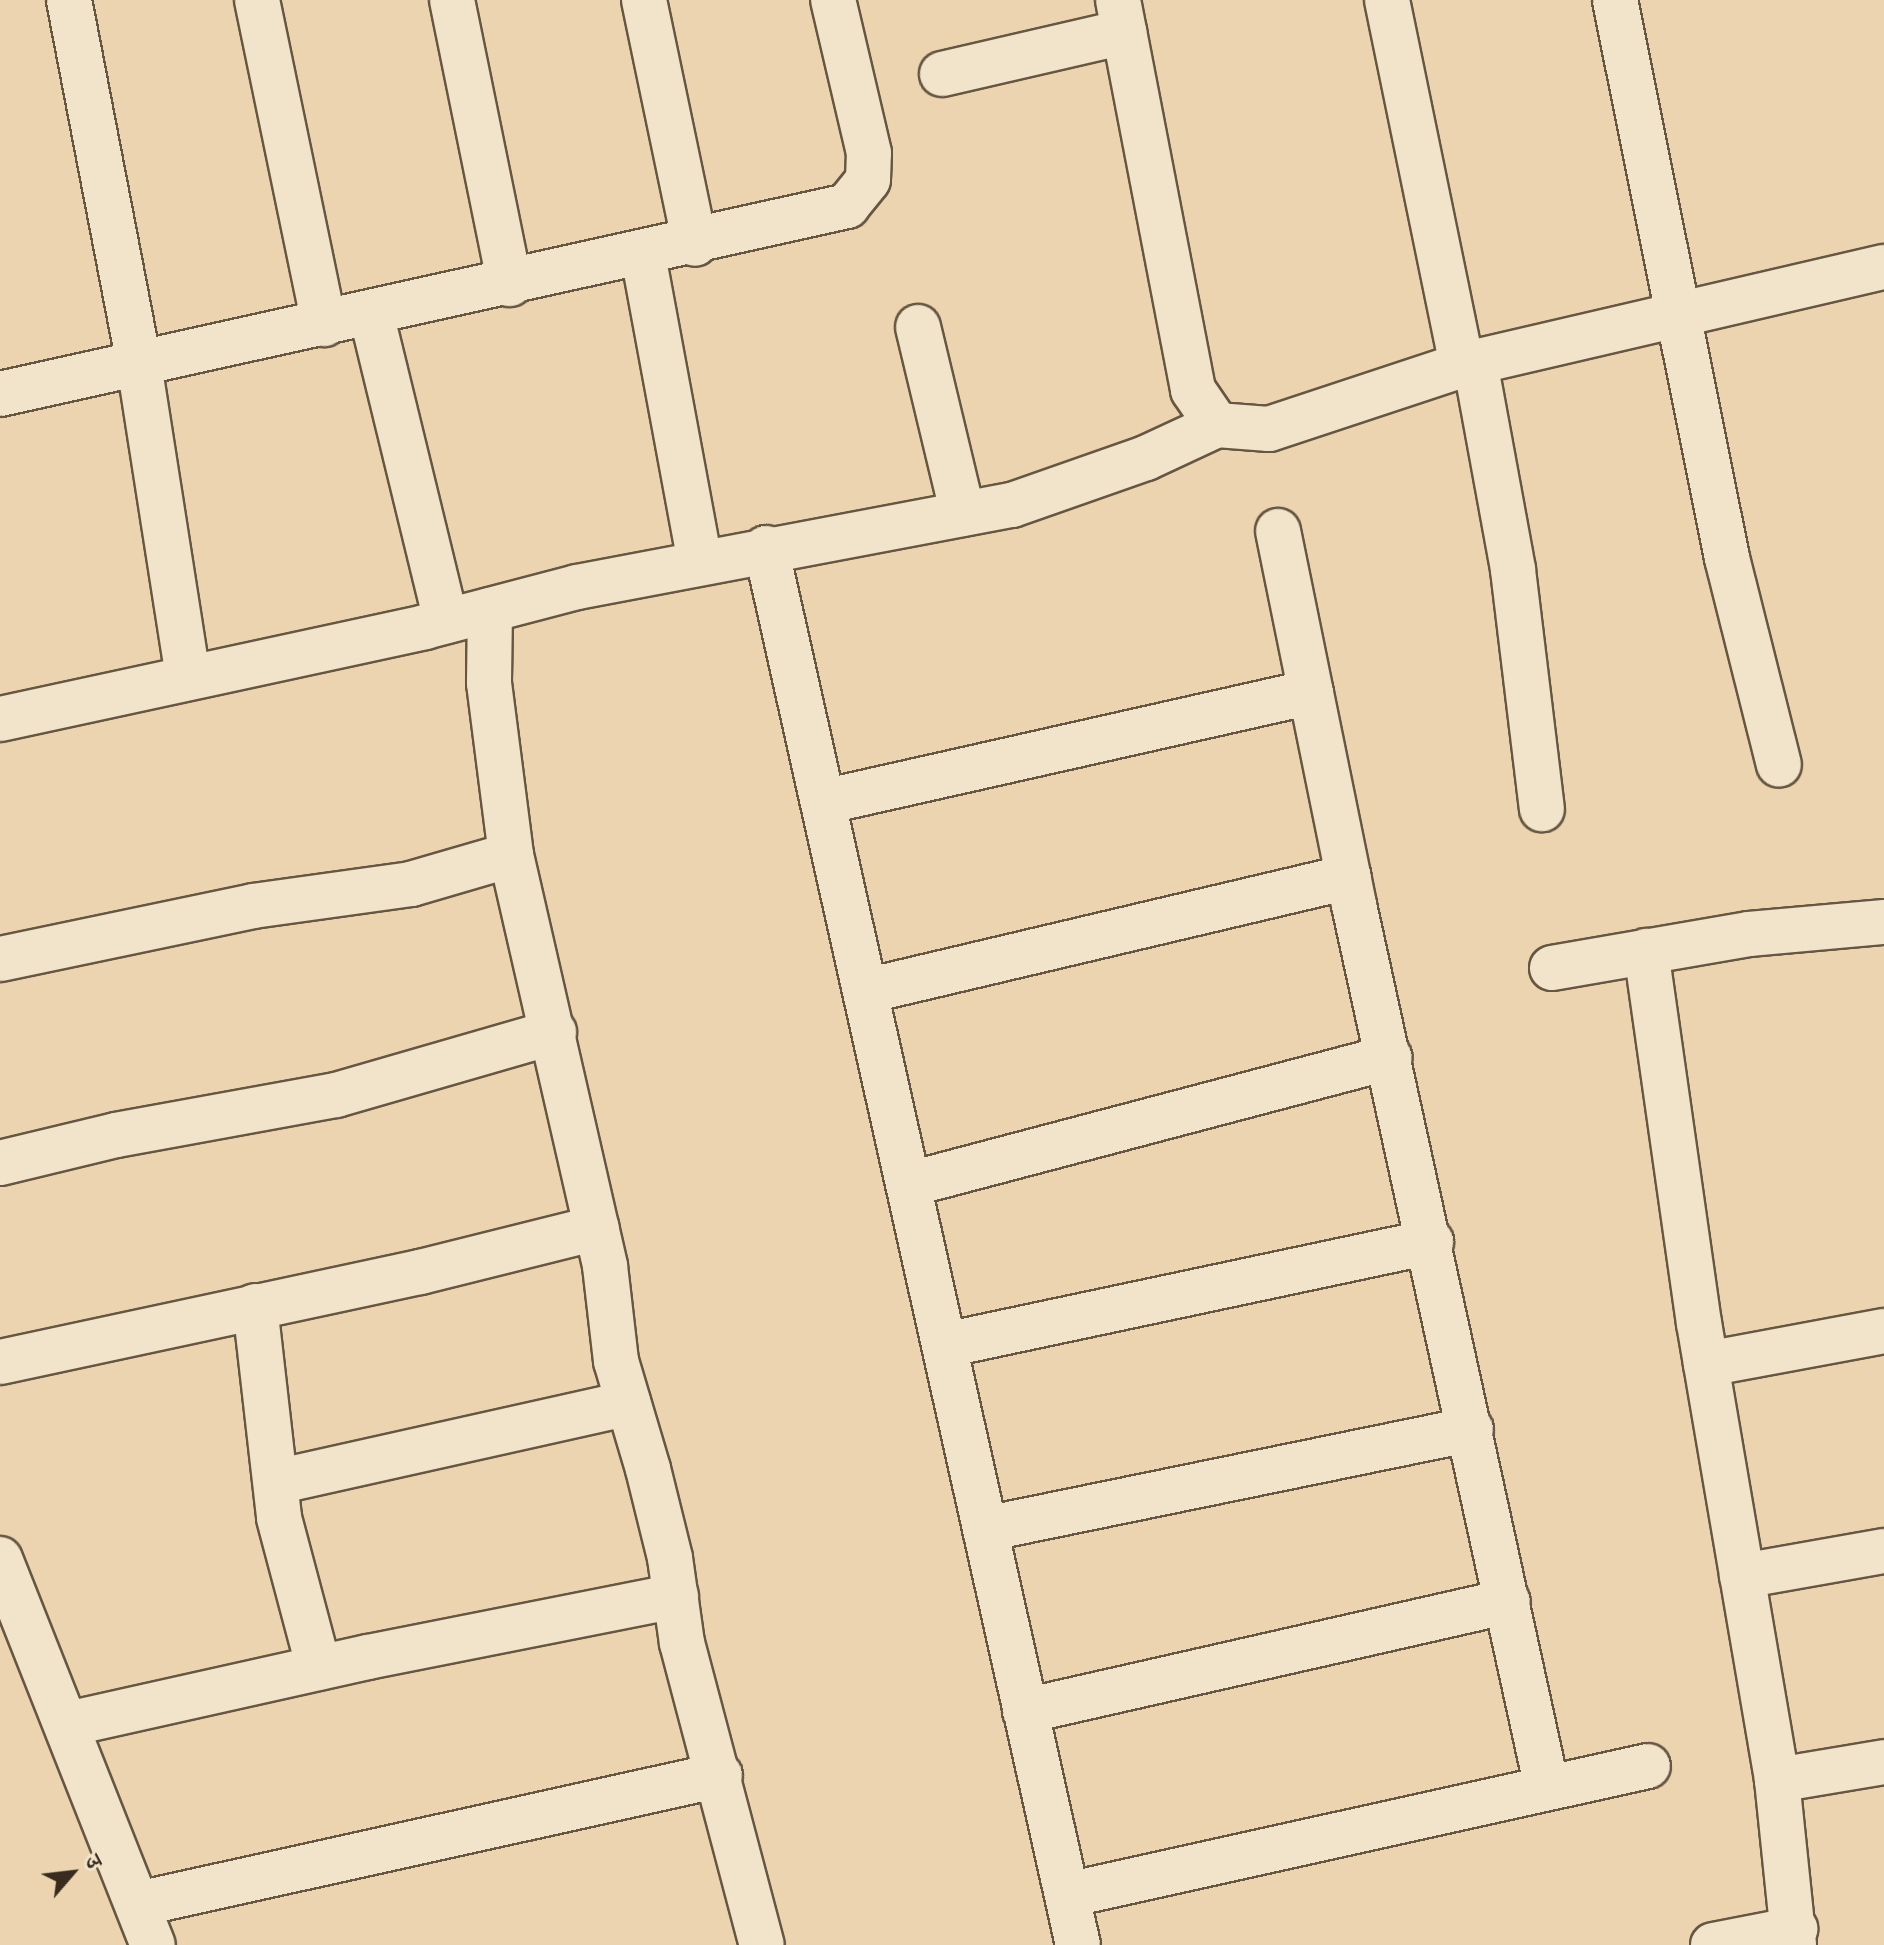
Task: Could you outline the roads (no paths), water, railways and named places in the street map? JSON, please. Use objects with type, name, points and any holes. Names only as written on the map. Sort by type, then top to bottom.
[{"type":"street","points":[[69,0],[139,364],[188,677]]},
{"type":"street","points":[[257,0],[324,324]]},
{"type":"street","points":[[452,0],[510,284]]},
{"type":"street","points":[[644,0],[695,244]]},
{"type":"street","points":[[0,394],[695,244],[847,206],[868,180],[869,153],[833,0]]},
{"type":"street","points":[[1387,0],[1513,570],[1542,809]]},
{"type":"street","points":[[1615,0],[1682,313],[1727,558],[1779,765]]},
{"type":"street","points":[[942,74],[1121,16],[1193,390],[1217,425]]},
{"type":"street","points":[[643,255],[700,562]]},
{"type":"street","points":[[0,719],[700,562],[1027,500],[1146,458],[1217,425],[1269,429],[1468,363],[1682,313],[1882,280]]},
{"type":"street","points":[[371,313],[446,621]]},
{"type":"street","points":[[918,327],[963,514]]},
{"type":"street","points":[[1278,531],[1349,877],[1431,1242],[1547,1788]]},
{"type":"street","points":[[766,548],[1078,1945]]},
{"type":"street","points":[[490,610],[489,683],[511,855],[597,1228],[616,1361],[676,1596],[682,1643],[720,1775],[762,1945]]},
{"type":"street","points":[[823,802],[1311,692]]},
{"type":"street","points":[[0,959],[253,906],[411,884],[511,855]]},
{"type":"street","points":[[866,991],[1349,877]]},
{"type":"street","points":[[1552,968],[1749,934],[1884,922]]},
{"type":"street","points":[[1646,951],[1706,1364],[1777,1780],[1794,1937],[1713,1945]]},
{"type":"street","points":[[0,1163],[116,1135],[336,1095],[554,1032]]},
{"type":"street","points":[[910,1184],[1389,1057]]},
{"type":"street","points":[[0,1362],[597,1228]]},
{"type":"street","points":[[945,1345],[1431,1242]]},
{"type":"street","points":[[255,1306],[279,1518],[319,1668]]},
{"type":"street","points":[[1706,1364],[1884,1331]]},
{"type":"street","points":[[276,1482],[628,1403]]},
{"type":"street","points":[[985,1529],[1471,1429]]},
{"type":"street","points":[[1742,1576],[1884,1551]]},
{"type":"street","points":[[0,1559],[68,1724],[153,1945]]},
{"type":"street","points":[[68,1724],[319,1668],[676,1596]]},
{"type":"street","points":[[1025,1711],[1508,1601]]},
{"type":"street","points":[[1777,1780],[1884,1762]]},
{"type":"street","points":[[1067,1895],[1648,1766]]},
{"type":"street","points":[[138,1904],[720,1775]]}]
